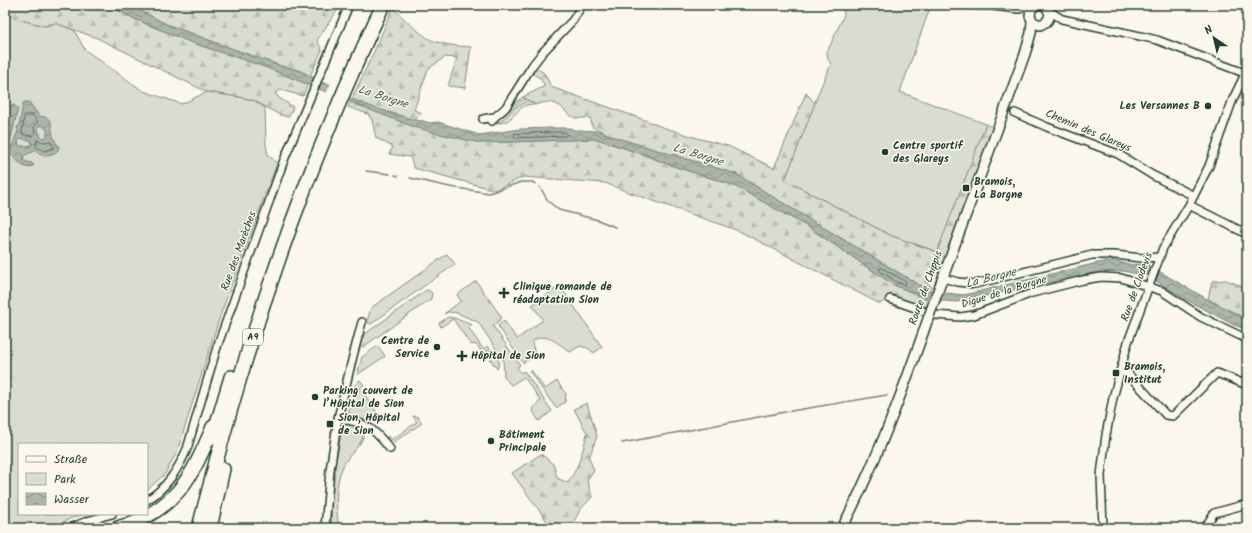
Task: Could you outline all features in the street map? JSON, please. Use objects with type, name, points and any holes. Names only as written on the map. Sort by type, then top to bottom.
[{"type":"highway","name":"A9","points":[[190,528],[222,405],[278,236],[362,40],[373,5]]},
{"type":"highway","name":"A9","points":[[362,40],[383,5]]},
{"type":"highway","name":"A9","points":[[199,528],[248,351],[316,148]]},
{"type":"highway","points":[[210,528],[248,351]]},
{"type":"highway","points":[[118,528],[134,523],[151,515],[178,492],[198,461],[222,405]]},
{"type":"street","name":"Rue des Marèches","points":[[148,499],[163,488],[173,475],[185,454],[217,347],[239,281],[300,120],[349,5]]},
{"type":"street","points":[[483,119],[493,119],[502,112],[532,66],[573,20],[582,5]]},
{"type":"street","points":[[967,5],[993,6],[1013,9],[1043,7],[1062,19],[1157,40],[1246,72]]},
{"type":"street","name":"Route de Chippis","points":[[842,528],[881,442],[1025,54],[1032,29],[1030,12],[1043,7],[1049,17],[1033,38],[1025,54]]},
{"type":"street","points":[[1013,9],[1022,13],[1038,25],[1062,19]]},
{"type":"street","name":"Rue de Clodevis","points":[[1103,528],[1101,475],[1109,415],[1128,342],[1156,266],[1169,238],[1194,196],[1209,166],[1233,99],[1246,72]]},
{"type":"street","name":"Chemin des Glareys","points":[[1015,113],[1118,154],[1152,175],[1194,196]]},
{"type":"street","points":[[1189,205],[1247,234]]},
{"type":"street","points":[[943,278],[975,284],[1092,255],[1115,255],[1141,258],[1160,257]]},
{"type":"street","name":"Digue de la Borgne","points":[[890,299],[935,315],[960,317],[974,315],[1032,293],[1083,280],[1101,276],[1121,278],[1149,286],[1162,292],[1201,317],[1247,339]]},
{"type":"street","points":[[325,528],[330,470],[338,418],[352,356],[362,322]]},
{"type":"street","points":[[1120,371],[1128,374],[1166,415],[1173,416],[1217,373],[1247,385]]},
{"type":"street","points":[[338,418],[358,422],[370,428],[378,433],[390,449]]},
{"type":"street","points":[[1202,528],[1206,526],[1214,513],[1247,504]]},
{"type":"street","points":[[70,528],[108,515]]},
{"type":"green space","points":[[5,5],[107,5],[137,20],[190,42],[265,67],[308,84],[303,96],[281,90],[275,93],[278,97],[293,107],[289,117],[280,115],[255,101],[207,92],[97,38],[55,23],[45,26],[17,19],[5,12]]},
{"type":"green space","points":[[129,5],[341,5],[317,40],[322,50],[310,76],[298,70],[281,66],[166,24]]},
{"type":"green space","name":"Centre sportif des Glareys","points":[[843,5],[931,5],[900,92],[986,124],[938,252],[892,236],[785,180],[831,64],[828,59],[827,52],[844,15]]},
{"type":"green space","points":[[393,7],[411,25],[431,40],[456,46],[471,47],[465,88],[448,86],[457,58],[445,57],[428,69],[414,110],[422,113],[415,120],[415,127],[480,143],[597,139],[676,167],[733,185],[808,227],[894,285],[930,300],[925,310],[892,296],[880,304],[739,231],[605,183],[523,177],[495,190],[414,168],[410,157],[389,154],[393,147],[376,138],[372,120],[368,114],[348,107]]},
{"type":"green space","points":[[5,12],[17,19],[45,26],[55,23],[74,30],[85,50],[143,91],[182,104],[207,92],[255,101],[265,108],[266,145],[268,155],[277,163],[220,316],[177,452],[165,474],[148,489],[148,443],[18,443],[18,515],[82,515],[69,519],[55,528],[5,528]]},
{"type":"green space","points":[[534,66],[545,74],[551,87],[662,127],[728,146],[774,168],[806,93],[815,103],[785,180],[892,236],[937,252],[986,124],[993,127],[941,270],[933,276],[927,275],[925,282],[931,286],[931,291],[929,291],[736,174],[617,138],[592,127],[591,119],[573,117],[554,103],[535,105],[523,97],[545,86],[540,78],[530,72]]},
{"type":"green space","points":[[523,97],[527,99],[518,103],[500,118],[496,119],[512,101],[516,102]]},
{"type":"green space","points":[[529,100],[535,105],[526,105],[509,120],[492,124],[501,121],[516,107]]},
{"type":"green space","points":[[447,254],[455,264],[371,324],[368,323],[367,321],[371,308]]},
{"type":"green space","points":[[1226,280],[1247,288],[1247,319],[1208,299],[1212,281]]},
{"type":"green space","points":[[476,281],[502,318],[493,326],[520,365],[517,367],[521,373],[524,371],[552,411],[539,421],[533,411],[533,407],[541,401],[524,377],[511,385],[504,377],[503,359],[478,322],[457,313],[448,312],[444,314],[461,301],[457,295]]},
{"type":"green space","points":[[560,286],[602,347],[594,353],[588,348],[580,346],[570,352],[557,342],[542,337],[532,342],[535,355],[523,363],[498,326],[504,321],[517,339],[543,320],[532,305]]},
{"type":"green space","points":[[428,290],[432,293],[431,299],[363,347],[360,346],[361,339],[365,334]]},
{"type":"green space","points":[[448,317],[472,325],[469,328],[483,349],[488,346],[499,361],[497,369],[490,359],[493,357],[489,350],[483,354],[477,345],[470,344],[453,319],[441,327],[439,323]]},
{"type":"green space","points":[[378,346],[385,356],[357,375],[362,357]]},
{"type":"green space","points":[[531,370],[545,389],[557,381],[566,394],[565,402],[556,408],[529,371]]},
{"type":"green space","points":[[360,380],[364,385],[360,388],[378,414],[371,423],[348,416],[355,385]]},
{"type":"green space","points":[[587,403],[597,436],[589,458],[594,470],[587,480],[592,497],[580,510],[573,523],[566,528],[552,528],[512,473],[541,454],[554,465],[557,478],[568,483],[580,459],[587,433],[574,409]]},
{"type":"green space","points":[[413,416],[418,417],[422,423],[394,442],[389,443],[386,439],[388,436],[391,440],[417,422]]},
{"type":"green space","points":[[343,423],[365,429],[362,440],[346,461],[340,474],[336,497],[339,528],[332,528],[330,494]]},
{"type":"water","points":[[107,5],[129,5],[166,24],[281,66],[298,70],[329,84],[352,99],[375,108],[415,120],[429,123],[438,122],[479,135],[521,129],[570,128],[574,130],[599,131],[617,138],[736,174],[929,291],[964,295],[1110,260],[1128,264],[1148,265],[1221,307],[1247,320],[1247,330],[1232,324],[1185,299],[1148,276],[1123,271],[1099,272],[957,302],[930,300],[894,285],[808,227],[733,185],[676,167],[597,139],[480,143],[414,127],[265,67],[190,42],[137,20]]},
{"type":"water","points":[[29,102],[39,116],[50,120],[54,138],[59,147],[57,151],[44,156],[35,151],[25,155],[23,158],[24,161],[34,165],[29,168],[23,166],[9,153],[18,131],[17,127],[19,126],[23,103]],"holes":[[[42,125],[47,130],[47,136],[44,138],[41,137],[38,130],[39,126]],[[22,138],[25,140],[31,140],[32,145],[19,146],[18,141]]]},
{"type":"water","points":[[5,105],[14,105],[18,109],[9,147],[5,149],[5,125],[9,123],[5,117]]},
{"type":"pier","points":[[331,83],[351,96],[348,103],[326,94]]},
{"type":"waterway","points":[[366,171],[390,174]]},
{"type":"waterway","points":[[410,178],[450,187],[489,193],[521,182],[532,182],[536,184]]},
{"type":"waterway","points":[[540,187],[548,201],[559,210],[598,220],[615,227]]},
{"type":"waterway","points":[[622,443],[779,413],[887,395]]},
{"type":"place","name":"Les Versannes B","points":[[1208,106]]},
{"type":"place","name":"Centre sportif des Glareys","points":[[885,152]]},
{"type":"place","name":"Bramois, La Borgne","points":[[966,188]]},
{"type":"place","name":"Clinique romande de réadaptation Sion","points":[[504,293]]},
{"type":"place","name":"Centre de Service","points":[[437,347]]},
{"type":"place","name":"Hôpital de Sion","points":[[462,356]]},
{"type":"place","name":"Bramois, Institut","points":[[1116,373]]},
{"type":"place","name":"Parking couvert de l’Hôpital de Sion","points":[[315,397]]},
{"type":"place","name":"Sion, Hôpital de Sion","points":[[330,424]]},
{"type":"place","name":"Bâtiment Principale","points":[[491,441]]},
{"type":"water label","name":"La Borgne","points":[[383,97]]},
{"type":"water label","name":"La Borgne","points":[[698,155]]},
{"type":"water label","name":"La Borgne","points":[[991,278]]}]
